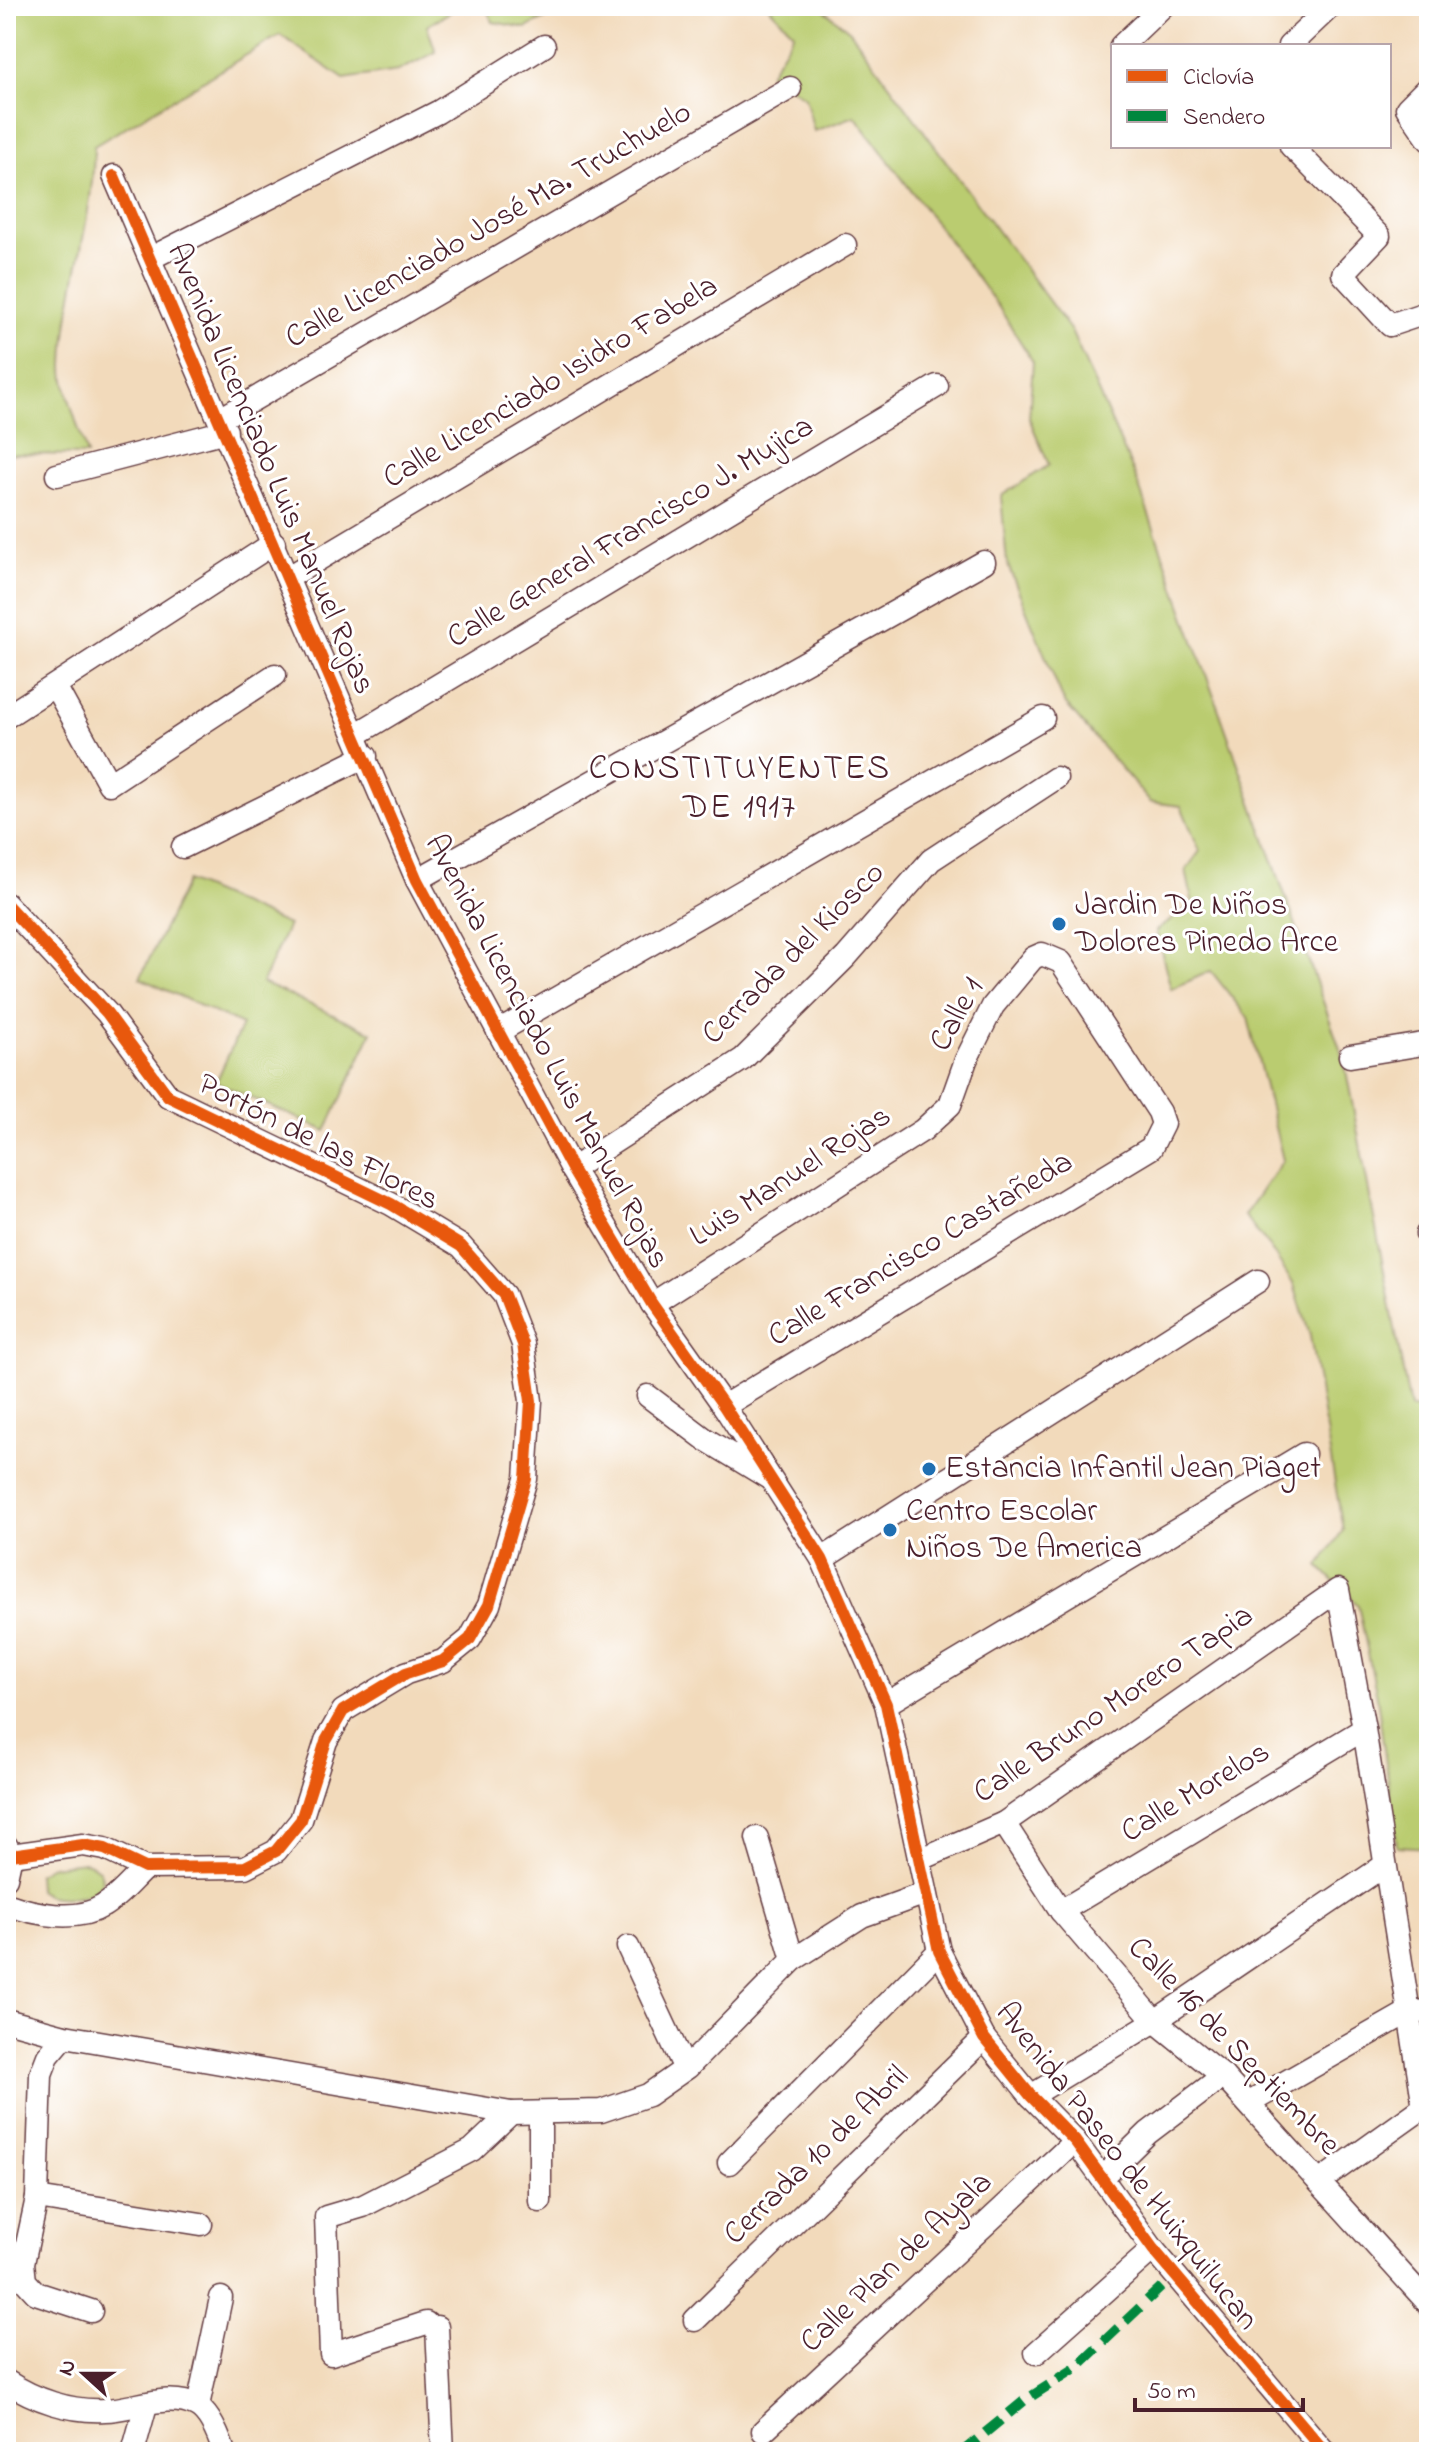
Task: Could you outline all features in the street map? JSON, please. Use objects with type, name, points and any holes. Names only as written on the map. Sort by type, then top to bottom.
[{"type":"street","points":[[1123,44],[1163,6]]},
{"type":"street","points":[[1291,44],[1331,6]]},
{"type":"street","points":[[151,258],[438,112],[544,46]]},
{"type":"street","points":[[1429,86],[1407,108],[1429,140]]},
{"type":"street","name":"Calle Licenciado José Ma. Truchuelo","points":[[57,475],[223,425],[790,88]]},
{"type":"street","points":[[1293,148],[1379,236],[1343,274],[1390,325],[1429,312]]},
{"type":"street","name":"Avenida Licenciado Luis Manuel Rojas","points":[[114,176],[357,734],[417,880],[572,1169],[652,1304],[724,1406],[822,1559],[886,1704],[926,1893]]},
{"type":"street","name":"Calle Licenciado Isidro Fabela","points":[[289,577],[845,245]]},
{"type":"street","name":"Calle General Francisco J. Mujica","points":[[357,734],[937,386]]},
{"type":"street","points":[[6,717],[274,543]]},
{"type":"street","points":[[417,880],[984,562]]},
{"type":"street","points":[[55,686],[109,784],[275,675]]},
{"type":"street","points":[[498,1032],[1043,718]]},
{"type":"street","points":[[183,847],[366,756]]},
{"type":"street","name":"Cerrada del Kiosco","points":[[572,1169],[743,1059],[846,957],[931,860],[1056,778]]},
{"type":"street","name":"Portón de las Flores","points":[[6,904],[107,1013],[168,1096],[391,1204],[461,1246],[504,1295],[523,1344],[531,1401],[526,1479],[489,1605],[470,1639],[443,1661],[406,1673],[343,1711],[326,1741],[301,1820],[276,1851],[245,1867],[145,1868],[105,1849],[83,1845],[9,1850]]},
{"type":"street","name":"Calle 1","points":[[923,1130],[950,1105],[966,1060],[993,1006],[1033,958],[1042,954],[1061,962],[1159,1112],[1163,1124],[1151,1148]]},
{"type":"street","points":[[1350,1056],[1429,1043]]},
{"type":"street","name":"Luis Manuel Rojas","points":[[652,1304],[923,1130]]},
{"type":"street","name":"Calle Francisco Castañeda","points":[[724,1406],[1151,1148]]},
{"type":"street","points":[[822,1559],[1258,1281]]},
{"type":"street","points":[[648,1396],[705,1439],[773,1481]]},
{"type":"street","points":[[886,1704],[1304,1454]]},
{"type":"street","name":"Calle Bruno Morero Tapia","points":[[919,1860],[1004,1823],[1338,1590],[1364,1729]]},
{"type":"street","points":[[1319,2182],[1424,2107],[1420,2011],[1385,1865],[1364,1729]]},
{"type":"street","name":"Calle Morelos","points":[[1061,1911],[1364,1729]]},
{"type":"street","name":"Calle 16 de Septiembre","points":[[1004,1823],[1061,1911],[1155,2021],[1223,2076],[1429,2304]]},
{"type":"street","points":[[757,1838],[793,1960]]},
{"type":"street","points":[[6,1878],[10,1874],[9,1850]]},
{"type":"street","points":[[1031,2096],[1155,2021],[1385,1865]]},
{"type":"street","points":[[6,1904],[48,1916],[93,1910],[103,1906],[145,1868]]},
{"type":"street","points":[[6,2020],[65,2036],[511,2113],[601,2111],[648,2095],[685,2069],[793,1960],[862,1916],[926,1893]]},
{"type":"street","name":"Avenida Paseo de Huixquilucan","points":[[926,1893],[939,1951],[984,2038],[1031,2096],[1075,2141],[1153,2249],[1325,2452]]},
{"type":"street","points":[[628,1947],[685,2069]]},
{"type":"street","points":[[729,2163],[939,1951]]},
{"type":"street","points":[[1249,2103],[1420,2011]]},
{"type":"street","points":[[65,2036],[48,2056],[41,2074],[37,2198],[23,2263],[25,2281],[36,2293],[91,2311]]},
{"type":"street","name":"Cerrada 10 de Abril","points":[[695,2320],[984,2038]]},
{"type":"street","points":[[1102,2178],[1148,2133],[1223,2076]]},
{"type":"street","points":[[443,2452],[432,2325],[331,2354],[326,2217],[363,2206],[472,2150],[511,2113]]},
{"type":"street","points":[[540,2113],[540,2201]]},
{"type":"street","name":"Calle Plan de Ayala","points":[[763,2431],[1075,2141]]},
{"type":"street","points":[[37,2198],[201,2224]]},
{"type":"street","points":[[1036,2353],[1153,2249]]},
{"type":"street","points":[[198,2406],[221,2298]]},
{"type":"street","points":[[6,2381],[53,2404],[103,2410],[174,2399],[198,2406],[213,2426],[224,2452]]},
{"type":"street","points":[[133,2452],[146,2405]]},
{"type":"green space","points":[[9,6],[460,6],[427,26],[436,52],[398,71],[344,79],[280,35],[94,146],[90,201],[70,310],[64,365],[69,398],[87,455],[6,454],[6,9]]},
{"type":"green space","points":[[485,6],[571,6],[526,28],[493,22]]},
{"type":"green space","points":[[768,6],[819,6],[850,31],[1071,331],[1134,473],[1344,1060],[1410,1408],[1429,1409],[1429,1848],[1397,1846],[1377,1697],[1358,1605],[1319,1566],[1343,1530],[1310,1336],[1294,1285],[1244,1216],[1283,1160],[1248,1018],[1211,971],[1171,989],[1156,931],[1193,904],[1186,870],[1200,851],[1181,806],[1150,802],[1064,702],[1007,563],[1001,496],[1049,465],[1029,418],[1033,362],[998,306],[855,116],[814,131],[805,97],[769,74],[794,33]]},
{"type":"green space","points":[[187,881],[288,925],[262,983],[372,1032],[326,1131],[216,1082],[242,1025],[140,978]]},
{"type":"green space","points":[[84,1862],[93,1865],[100,1873],[101,1885],[95,1890],[79,1896],[61,1897],[38,1890],[37,1874],[51,1866]]},
{"type":"marked path","points":[[962,2452],[1024,2401],[1077,2367],[1174,2275]]},
{"type":"cycle path","points":[[114,176],[417,880],[572,1169],[652,1304],[724,1406],[822,1559],[886,1704],[939,1951],[984,2038],[1031,2096],[1075,2141],[1153,2249],[1325,2452]]},
{"type":"cycle path","points":[[6,904],[107,1013],[168,1096],[391,1204],[461,1246],[504,1295],[523,1344],[531,1401],[526,1479],[489,1605],[470,1639],[443,1661],[406,1673],[343,1711],[326,1741],[301,1820],[276,1851],[245,1867],[145,1868],[105,1849],[83,1845],[11,1855]]},
{"type":"place","name":"Jardin De Niños Dolores Pinedo Arce","points":[[1059,924]]},
{"type":"place","name":"Estancia Infantil Jean Piaget","points":[[929,1469]]},
{"type":"place","name":"Centro Escolar Niños De America","points":[[890,1530]]},
{"type":"district","name":"CONSTITUYENTES DE 1917","points":[[740,790]]}]
